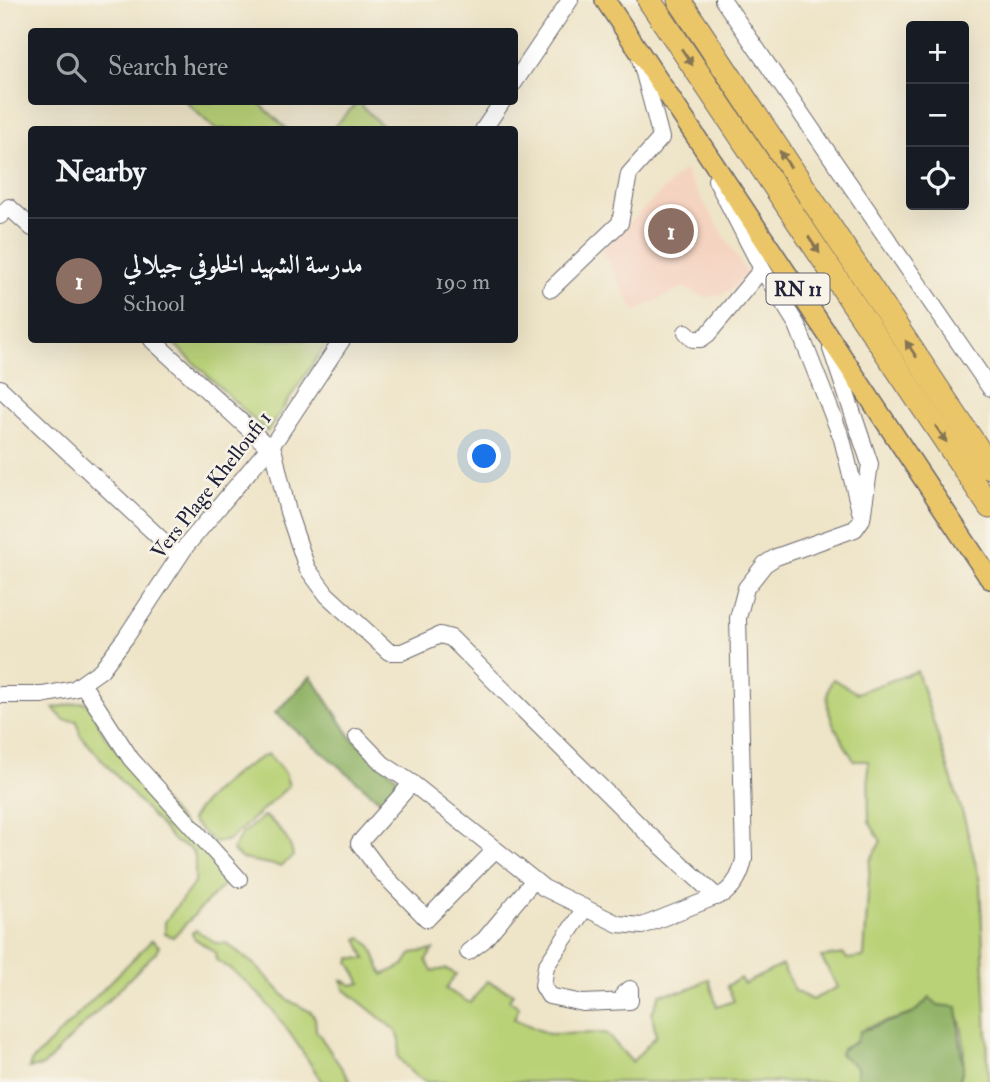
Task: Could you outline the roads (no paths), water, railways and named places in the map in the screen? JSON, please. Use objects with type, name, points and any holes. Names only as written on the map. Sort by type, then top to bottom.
[{"type":"highway","points":[[649,0],[990,507]]},
{"type":"highway","points":[[679,0],[990,467]]},
{"type":"main road","name":"RN 11","points":[[605,0],[990,579]]},
{"type":"street","points":[[518,77],[570,0]]},
{"type":"street","points":[[723,0],[990,388]]},
{"type":"street","points":[[551,289],[620,222],[629,174],[661,138],[639,52]]},
{"type":"street","points":[[486,126],[500,105]]},
{"type":"street","points":[[685,122],[762,268],[797,325],[842,439],[862,519]]},
{"type":"street","points":[[0,216],[9,207],[28,224]]},
{"type":"street","points":[[686,332],[693,339],[701,339],[708,334],[762,268]]},
{"type":"street","points":[[357,737],[383,764],[412,783],[534,880],[618,924],[642,926],[717,897],[737,880],[744,859],[737,638],[742,598],[765,564],[776,557],[855,529],[862,519],[870,464],[851,400],[822,324]]},
{"type":"street","points":[[155,343],[278,458],[288,512],[303,558],[327,595],[389,652],[402,652],[440,635],[451,638],[645,831],[717,897]]},
{"type":"street","name":"Vers Plage Khelloufi 1","points":[[83,685],[113,656],[178,556],[269,448],[340,343]]},
{"type":"street","points":[[820,384],[851,400]]},
{"type":"street","points":[[0,388],[178,556]]},
{"type":"street","points":[[0,695],[42,695],[83,685],[131,760],[239,878]]},
{"type":"street","points":[[412,783],[359,843],[380,871],[427,919],[495,850]]},
{"type":"street","points":[[468,951],[484,940],[534,880]]},
{"type":"street","points":[[585,908],[546,966],[543,986],[549,996],[583,1003],[630,1001],[630,989],[624,993]]},
{"type":"place","name":"مدرسة الشهيد الخلوفي جيلالي","points":[[671,231]]}]
